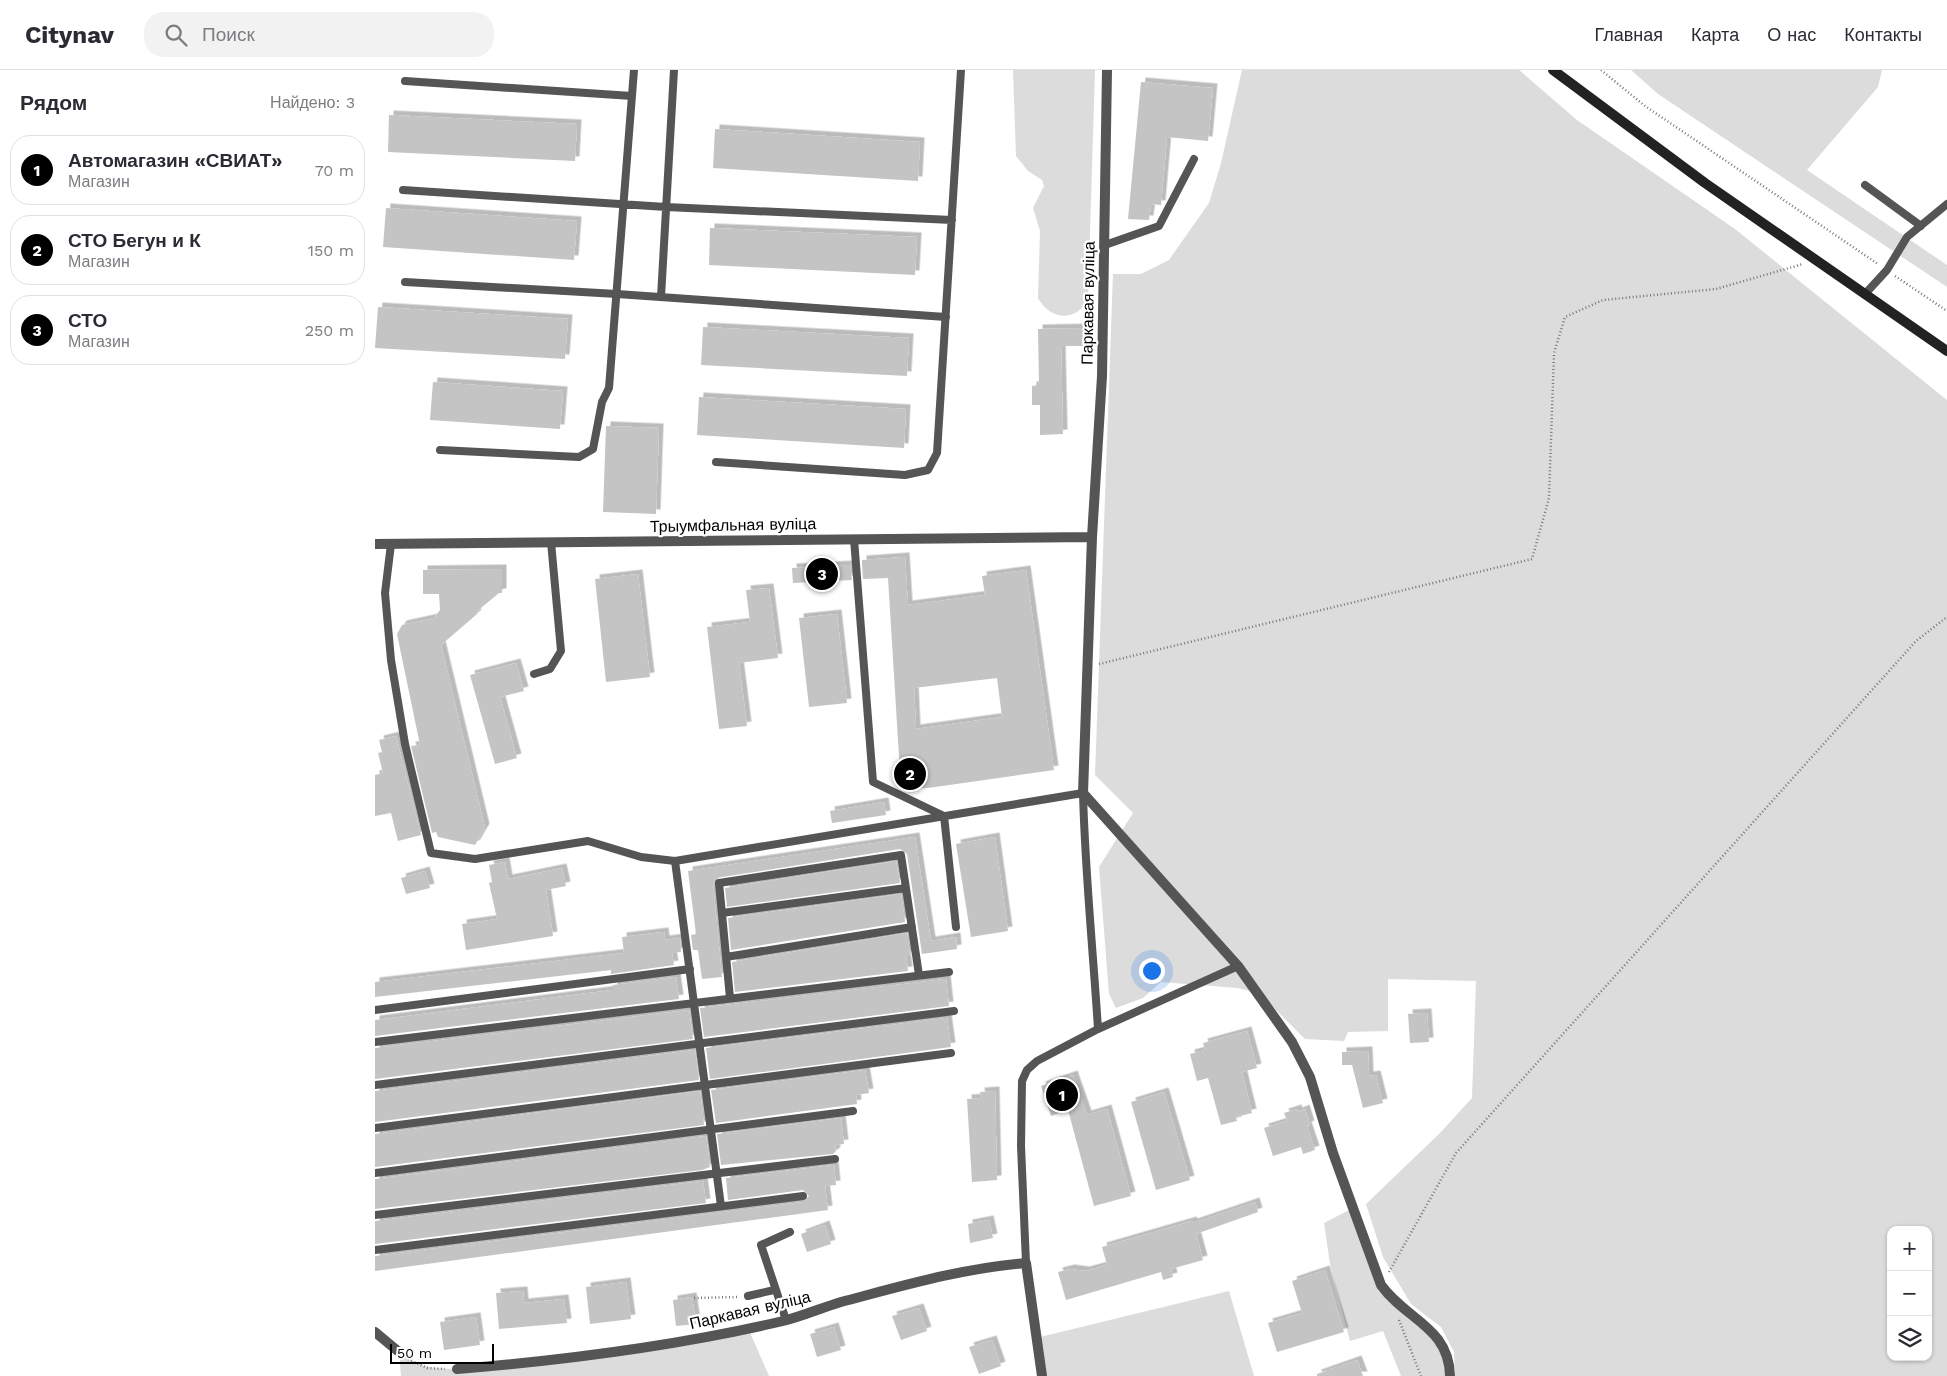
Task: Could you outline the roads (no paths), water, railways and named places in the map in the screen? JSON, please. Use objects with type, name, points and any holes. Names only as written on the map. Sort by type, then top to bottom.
[{"type":"main road","points":[[1553,70],[1705,183],[1947,350]]},
{"type":"street","name":"Паркавая вуліца","points":[[1083,793],[1092,537],[1102,376],[1107,70]]},
{"type":"street","name":"Трыумфальная вуліца","points":[[375,544],[1092,537]]},
{"type":"street","points":[[1083,793],[1238,966],[1280,1022],[1310,1077],[1333,1153],[1381,1285],[1391,1300],[1434,1333],[1446,1352],[1450,1376]]},
{"type":"street","name":"Паркавая вуліца","points":[[457,1369],[568,1359],[690,1340],[786,1320],[840,1303],[985,1266],[1026,1263]]},
{"type":"street","points":[[1026,1263],[1042,1376]]},
{"type":"street","points":[[375,1332],[399,1352]]},
{"type":"lane","points":[[440,450],[579,457],[593,449],[602,402],[609,388],[634,70]]},
{"type":"lane","points":[[661,297],[674,70]]},
{"type":"lane","points":[[716,462],[905,476],[928,470],[937,453],[961,70]]},
{"type":"lane","points":[[405,81],[632,96]]},
{"type":"lane","points":[[1105,245],[1159,226],[1194,159]]},
{"type":"lane","points":[[1865,185],[1921,226]]},
{"type":"lane","points":[[403,190],[624,205],[952,220]]},
{"type":"lane","points":[[1865,294],[1887,270],[1907,237],[1947,204]]},
{"type":"lane","points":[[405,282],[617,294],[946,317]]},
{"type":"lane","points":[[854,539],[873,782],[944,816]]},
{"type":"lane","points":[[534,674],[550,669],[561,651],[551,542]]},
{"type":"lane","points":[[391,544],[385,593],[391,660],[405,744],[431,853],[475,859],[588,841],[641,857],[675,861],[1083,793],[1085,869],[1093,936],[1098,1029]]},
{"type":"lane","points":[[944,816],[955,926]]},
{"type":"lane","points":[[730,998],[719,883],[901,855],[919,975]]},
{"type":"lane","points":[[675,861],[721,1206]]},
{"type":"lane","points":[[722,913],[905,888]]},
{"type":"lane","points":[[726,957],[912,926]]},
{"type":"lane","points":[[1026,1263],[1021,1146],[1022,1081],[1027,1070],[1037,1061],[1098,1029],[1238,966]]},
{"type":"lane","points":[[375,1010],[690,969]]},
{"type":"lane","points":[[375,1042],[949,972]]},
{"type":"lane","points":[[375,1085],[954,1011]]},
{"type":"lane","points":[[375,1128],[951,1054]]},
{"type":"lane","points":[[375,1173],[853,1111]]},
{"type":"lane","points":[[375,1216],[835,1159]]},
{"type":"lane","points":[[375,1250],[803,1196]]},
{"type":"lane","points":[[786,1320],[774,1290],[761,1245],[790,1232]]},
{"type":"lane","points":[[748,1296],[774,1290]]},
{"type":"place","name":"СТО","points":[[822,574]]},
{"type":"place","name":"СТО Бегун и К","points":[[910,774]]},
{"type":"place","name":"Автомагазин «СВИАТ»","points":[[1062,1095]]}]
